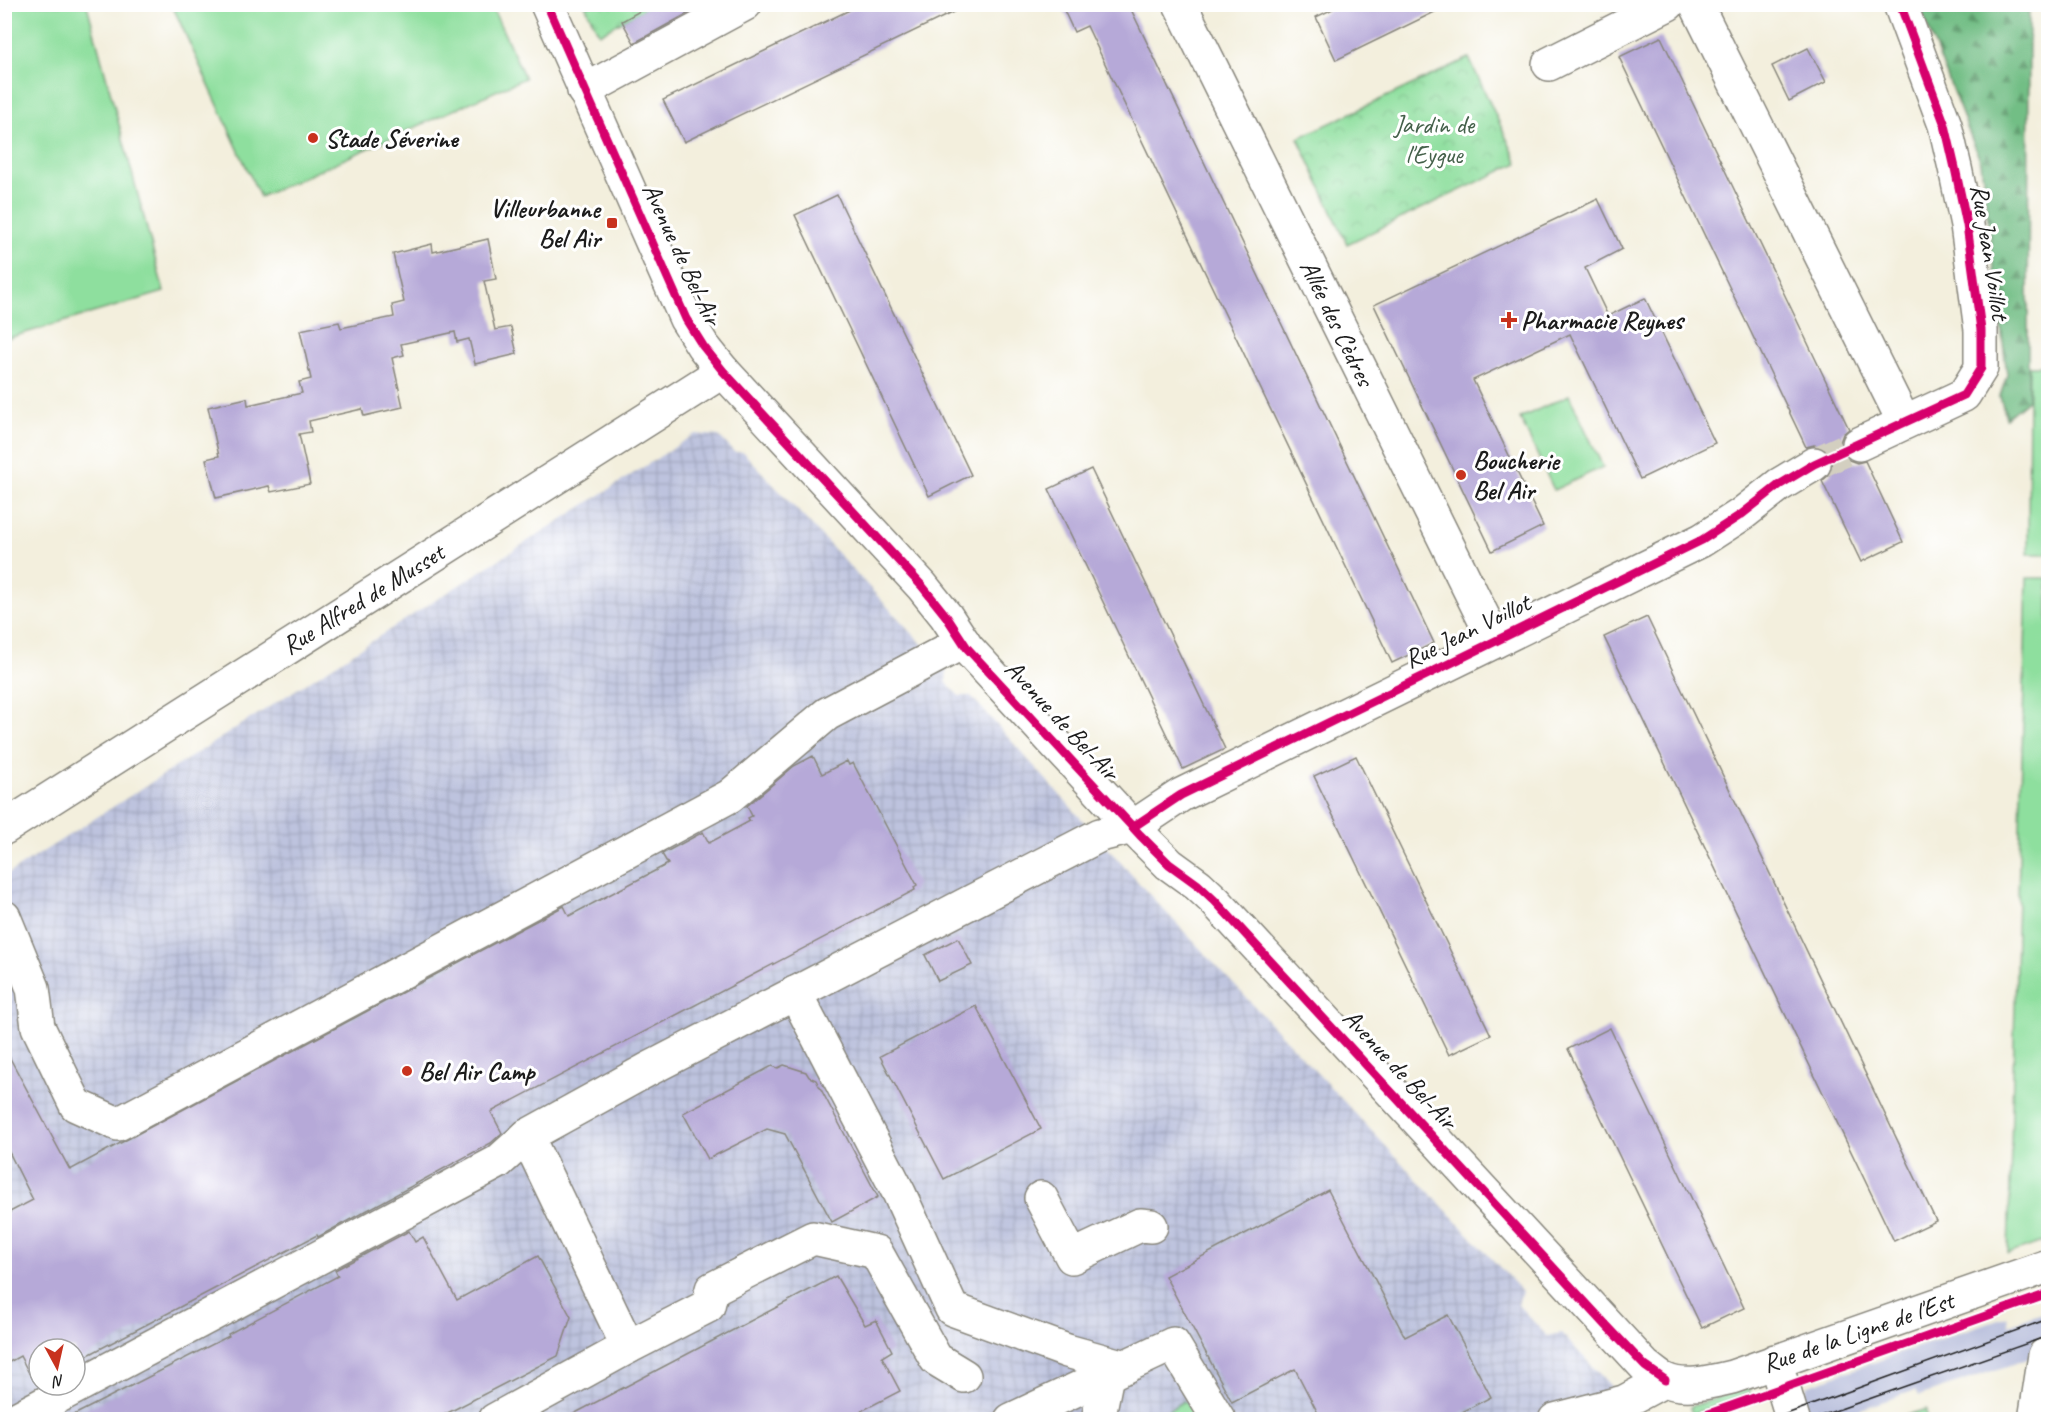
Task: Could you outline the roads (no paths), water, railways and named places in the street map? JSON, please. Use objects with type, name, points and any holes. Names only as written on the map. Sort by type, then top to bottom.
[{"type":"main road","name":"Avenue de Bel-Air","points":[[547,4],[686,319],[703,346],[723,371],[922,586],[963,642],[1132,827],[1169,864],[1198,885],[1215,901],[1607,1326],[1645,1366],[1665,1380]]},
{"type":"main road","points":[[584,91],[745,4]]},
{"type":"main road","points":[[1549,64],[1668,4]]},
{"type":"main road","points":[[1696,4],[1904,422]]},
{"type":"main road","name":"Rue Jean Voillot","points":[[1859,444],[1964,395],[1982,368],[1979,319],[1967,225],[1955,168],[1945,125],[1900,4]]},
{"type":"main road","name":"Allée des Cèdres","points":[[1189,7],[1495,641]]},
{"type":"main road","name":"Rue Alfred de Musset","points":[[4,828],[723,371]]},
{"type":"main road","name":"Rue Jean Voillot","points":[[14,1419],[498,1162],[527,1136],[795,993],[1100,835],[1132,827],[1181,795],[1702,540],[1742,514],[1779,485],[1814,464]]},
{"type":"main road","points":[[4,917],[33,988],[38,1027],[76,1105],[118,1124],[730,796],[827,714],[963,642]]},
{"type":"main road","points":[[795,993],[899,1193],[952,1308],[1116,1371]]},
{"type":"main road","points":[[527,1136],[628,1347]]},
{"type":"main road","points":[[1041,1198],[1072,1257],[1140,1225],[1151,1226]]},
{"type":"main road","points":[[495,1419],[708,1306],[712,1289],[813,1238],[876,1252],[936,1359],[964,1376]]},
{"type":"main road","name":"Rue de la Ligne de l'Est","points":[[1665,1380],[1688,1384],[1708,1383],[1732,1377],[2049,1266]]},
{"type":"main road","points":[[896,1287],[934,1269]]},
{"type":"main road","points":[[1011,1419],[1173,1344],[1219,1419]]},
{"type":"main road","points":[[2035,1419],[2045,1355]]},
{"type":"main road","points":[[1775,1361],[1793,1419]]},
{"type":"main road","points":[[1098,1419],[1116,1371]]},
{"type":"main road","points":[[1555,1419],[1624,1402],[1665,1380]]},
{"type":"tunnel","points":[[1814,464],[1859,444]]},
{"type":"tram line","points":[[1770,1420],[2048,1319]]},
{"type":"tram line","points":[[1809,1420],[2048,1336]]},
{"type":"place","name":"Stade Séverine","points":[[313,138]]},
{"type":"place","name":"Villeurbanne Bel Air","points":[[612,223]]},
{"type":"place","name":"Pharmacie Reynes","points":[[1509,320]]},
{"type":"place","name":"Boucherie Bel Air","points":[[1461,475]]},
{"type":"place","name":"Bel Air Camp","points":[[407,1071]]},
{"type":"park label","name":"Jardin de l'Eygue","points":[[1434,139]]}]
